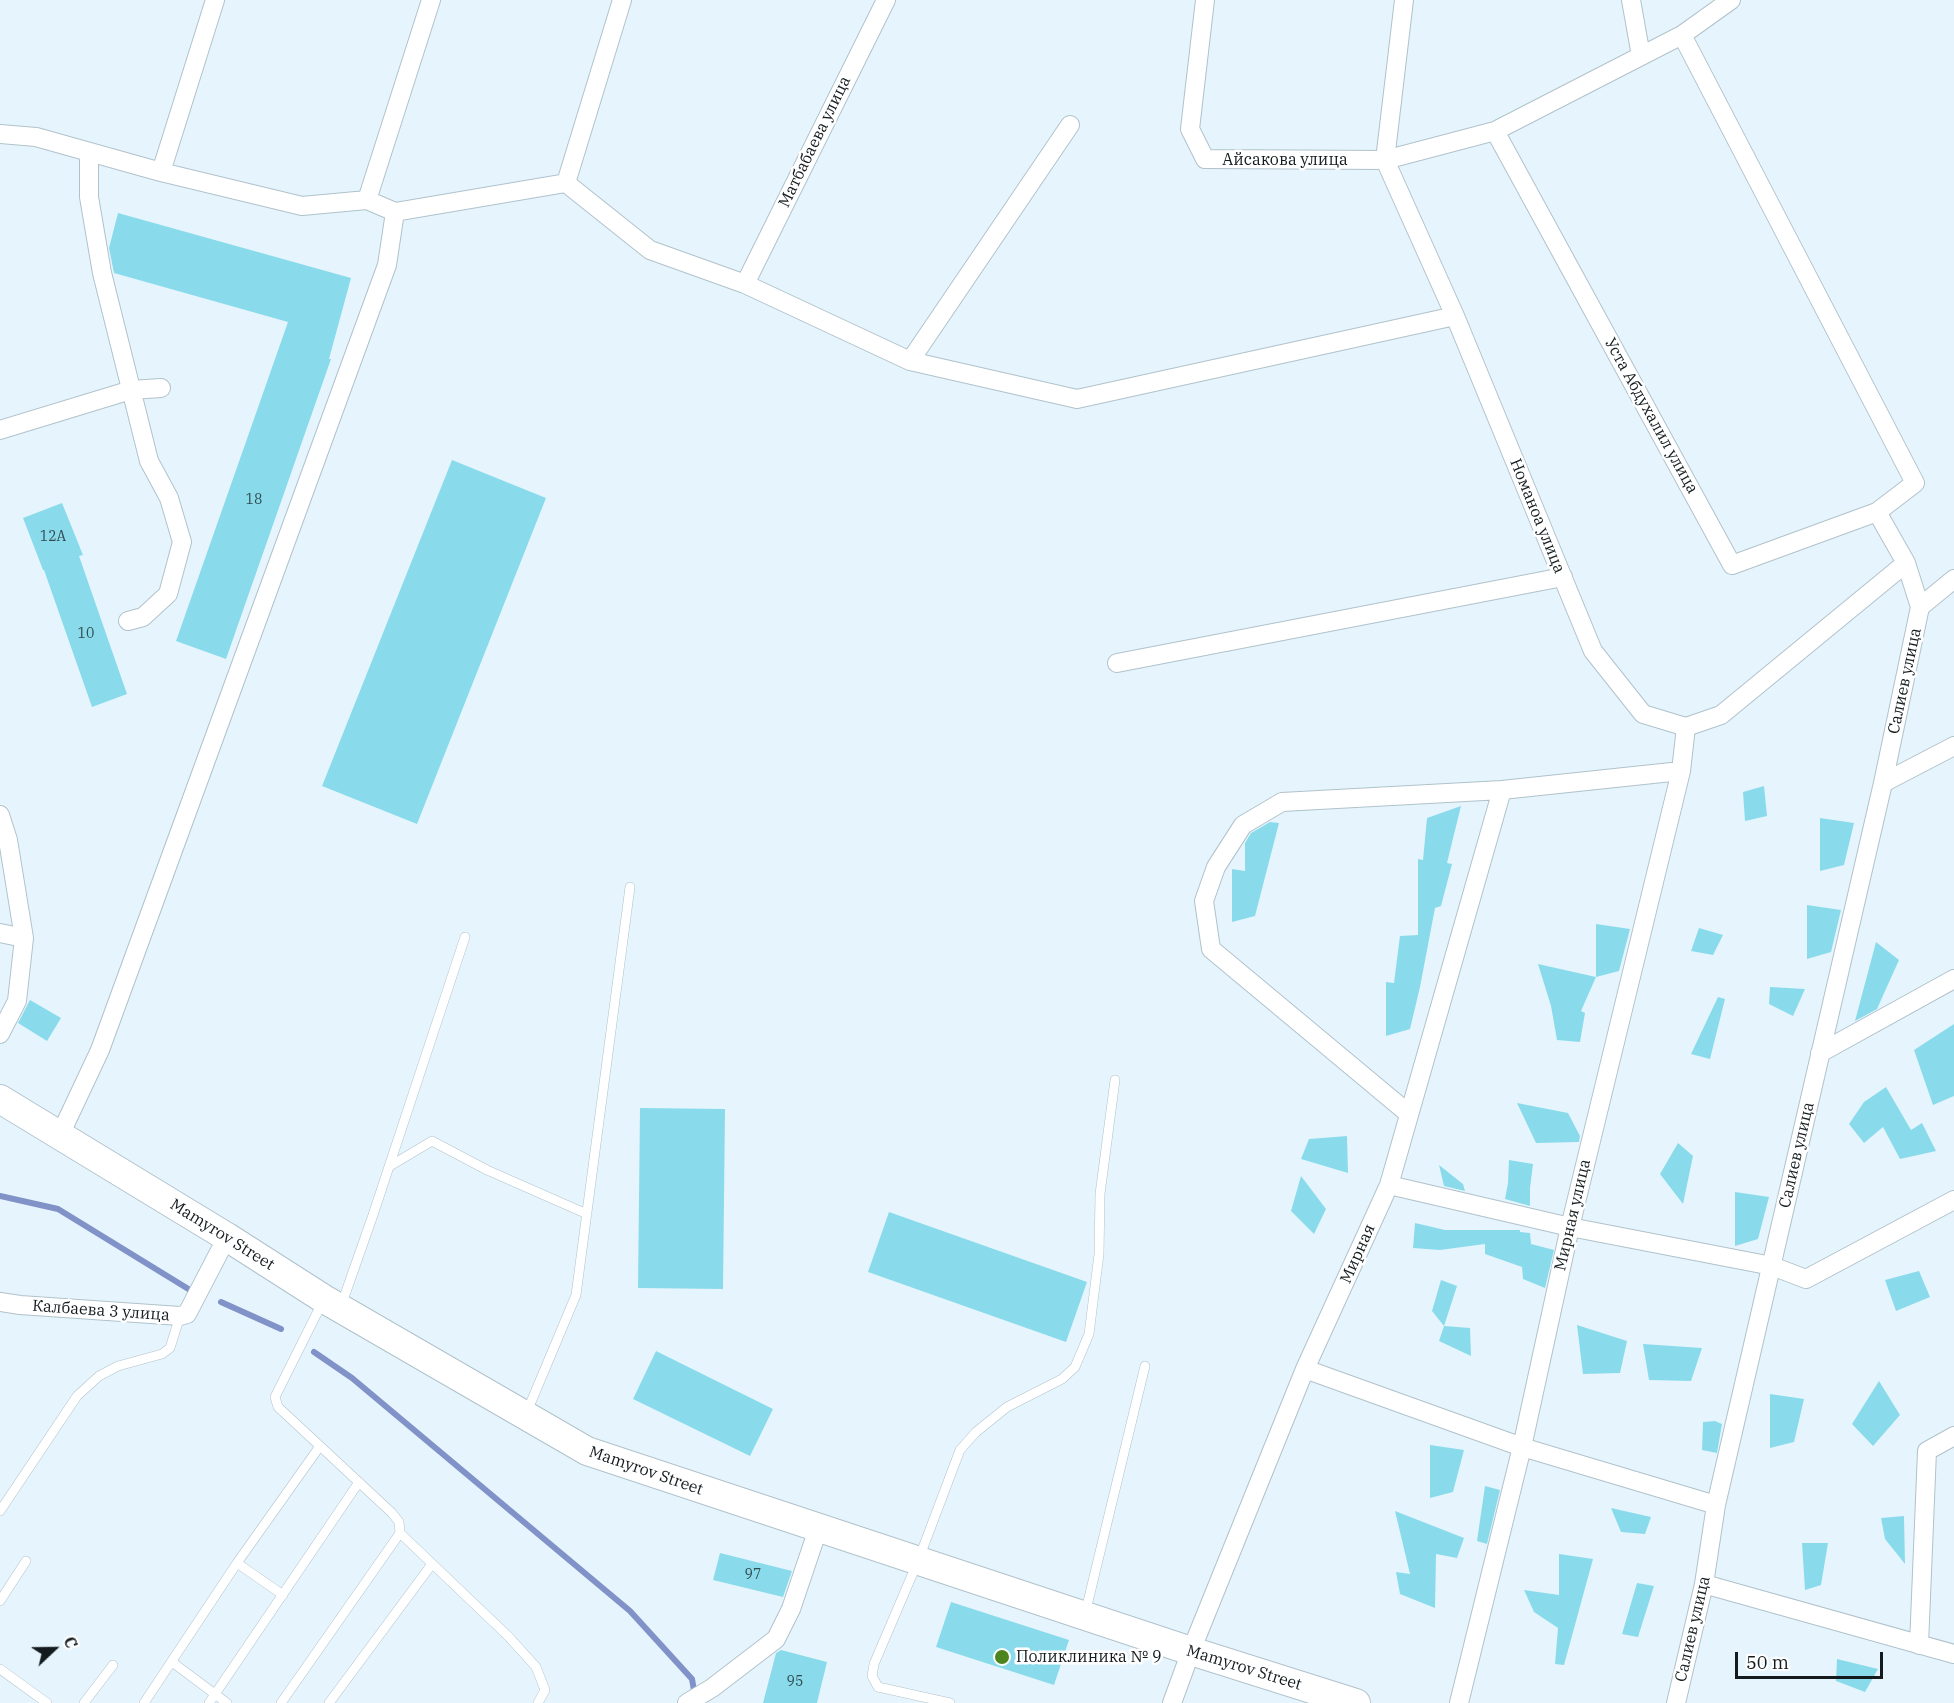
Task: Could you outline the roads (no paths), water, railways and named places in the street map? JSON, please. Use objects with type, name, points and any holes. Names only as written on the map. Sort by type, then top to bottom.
[{"type":"main road","name":"Mamyrov Street","points":[[0,1099],[227,1237],[268,1265],[587,1451],[818,1529],[1356,1703]]},
{"type":"street","points":[[161,172],[215,0]]},
{"type":"street","points":[[367,200],[431,0]]},
{"type":"street","points":[[566,183],[622,0]]},
{"type":"street","name":"Матбабаева улица","points":[[745,284],[886,0]]},
{"type":"street","name":"Айсакова улица","points":[[1205,0],[1190,129],[1205,159],[1385,160]]},
{"type":"street","points":[[1404,0],[1385,160],[1495,131],[1682,35],[1731,0]]},
{"type":"street","points":[[1631,0],[1641,56]]},
{"type":"street","name":"Уста Абдухалил улица","points":[[1495,131],[1732,565],[1877,512],[1915,483],[1682,35]]},
{"type":"street","points":[[910,361],[1070,125]]},
{"type":"street","points":[[0,134],[36,137],[161,172],[302,206],[367,200],[395,212],[566,183],[650,250],[745,284],[910,361],[1077,399],[1455,316]]},
{"type":"street","points":[[89,152],[89,197],[102,273],[149,461],[169,498],[182,542],[168,594],[143,617],[128,621]]},
{"type":"street","name":"Номаноа улица","points":[[1385,160],[1455,316],[1593,651],[1643,714],[1686,727]]},
{"type":"street","points":[[60,1136],[100,1050],[387,265],[395,212]]},
{"type":"street","points":[[0,430],[131,390],[161,387]]},
{"type":"street","points":[[1877,512],[1906,563],[1920,607],[1954,579]]},
{"type":"street","points":[[1686,727],[1721,715],[1906,563]]},
{"type":"street","points":[[1117,663],[1563,577]]},
{"type":"street","name":"Салиев улица","points":[[1676,1703],[1704,1584],[1716,1505],[1883,783],[1920,607]]},
{"type":"street","name":"Мирная улица","points":[[1459,1703],[1522,1447],[1570,1227],[1681,771],[1686,727]]},
{"type":"street","points":[[1883,783],[1954,746]]},
{"type":"street","points":[[1409,1114],[1211,949],[1204,901],[1216,867],[1243,825],[1282,802],[1502,790],[1681,771]]},
{"type":"street","name":"Мирная","points":[[1172,1703],[1305,1369],[1389,1185],[1502,790]]},
{"type":"street","points":[[0,815],[8,840],[24,938],[17,1001],[0,1034]]},
{"type":"street","points":[[0,933],[24,938]]},
{"type":"street","points":[[1820,1053],[1954,979]]},
{"type":"street","points":[[1389,1185],[1570,1227],[1772,1266],[1806,1279],[1954,1200]]},
{"type":"street","name":"Калбаева 3 улица","points":[[0,1302],[180,1316],[187,1314],[227,1237]]},
{"type":"street","points":[[1305,1369],[1522,1447],[1716,1505]]},
{"type":"street","points":[[1919,1645],[1927,1451],[1954,1436]]},
{"type":"street","points":[[687,1703],[711,1688],[776,1639],[791,1609],[818,1529]]},
{"type":"street","points":[[1704,1584],[1954,1653]]},
{"type":"lane","points":[[525,1416],[576,1295],[630,887]]},
{"type":"lane","points":[[281,1703],[400,1533],[399,1522],[392,1513],[278,1407],[275,1397],[332,1303],[390,1166],[465,937]]},
{"type":"lane","points":[[950,1703],[878,1687],[872,1676],[873,1664],[918,1561],[960,1450],[976,1432],[1007,1407],[1069,1373],[1075,1367],[1089,1335],[1099,1254],[1100,1194],[1115,1080]]},
{"type":"lane","points":[[390,1166],[432,1141],[486,1170],[586,1214]]},
{"type":"lane","points":[[0,1511],[77,1396],[99,1376],[118,1366],[162,1354],[170,1348],[180,1316]]},
{"type":"lane","points":[[1085,1616],[1145,1366]]},
{"type":"lane","points":[[144,1703],[237,1563],[320,1446]]},
{"type":"lane","points":[[209,1703],[359,1482]]},
{"type":"lane","points":[[400,1533],[509,1637],[536,1667],[545,1690],[538,1703]]},
{"type":"lane","points":[[0,1601],[26,1560]]},
{"type":"lane","points":[[237,1563],[283,1594]]},
{"type":"lane","points":[[329,1703],[432,1564]]},
{"type":"lane","points":[[172,1662],[227,1703]]},
{"type":"lane","points":[[84,1703],[113,1665]]},
{"type":"lane","points":[[0,1669],[47,1703]]},
{"type":"waterway","points":[[0,1196],[58,1209],[190,1290]]},
{"type":"waterway","points":[[221,1302],[281,1329]]},
{"type":"waterway","points":[[314,1352],[352,1378],[630,1611],[692,1679],[695,1696]]},
{"type":"place","name":"Поликлиника № 9","points":[[1002,1657]]}]
